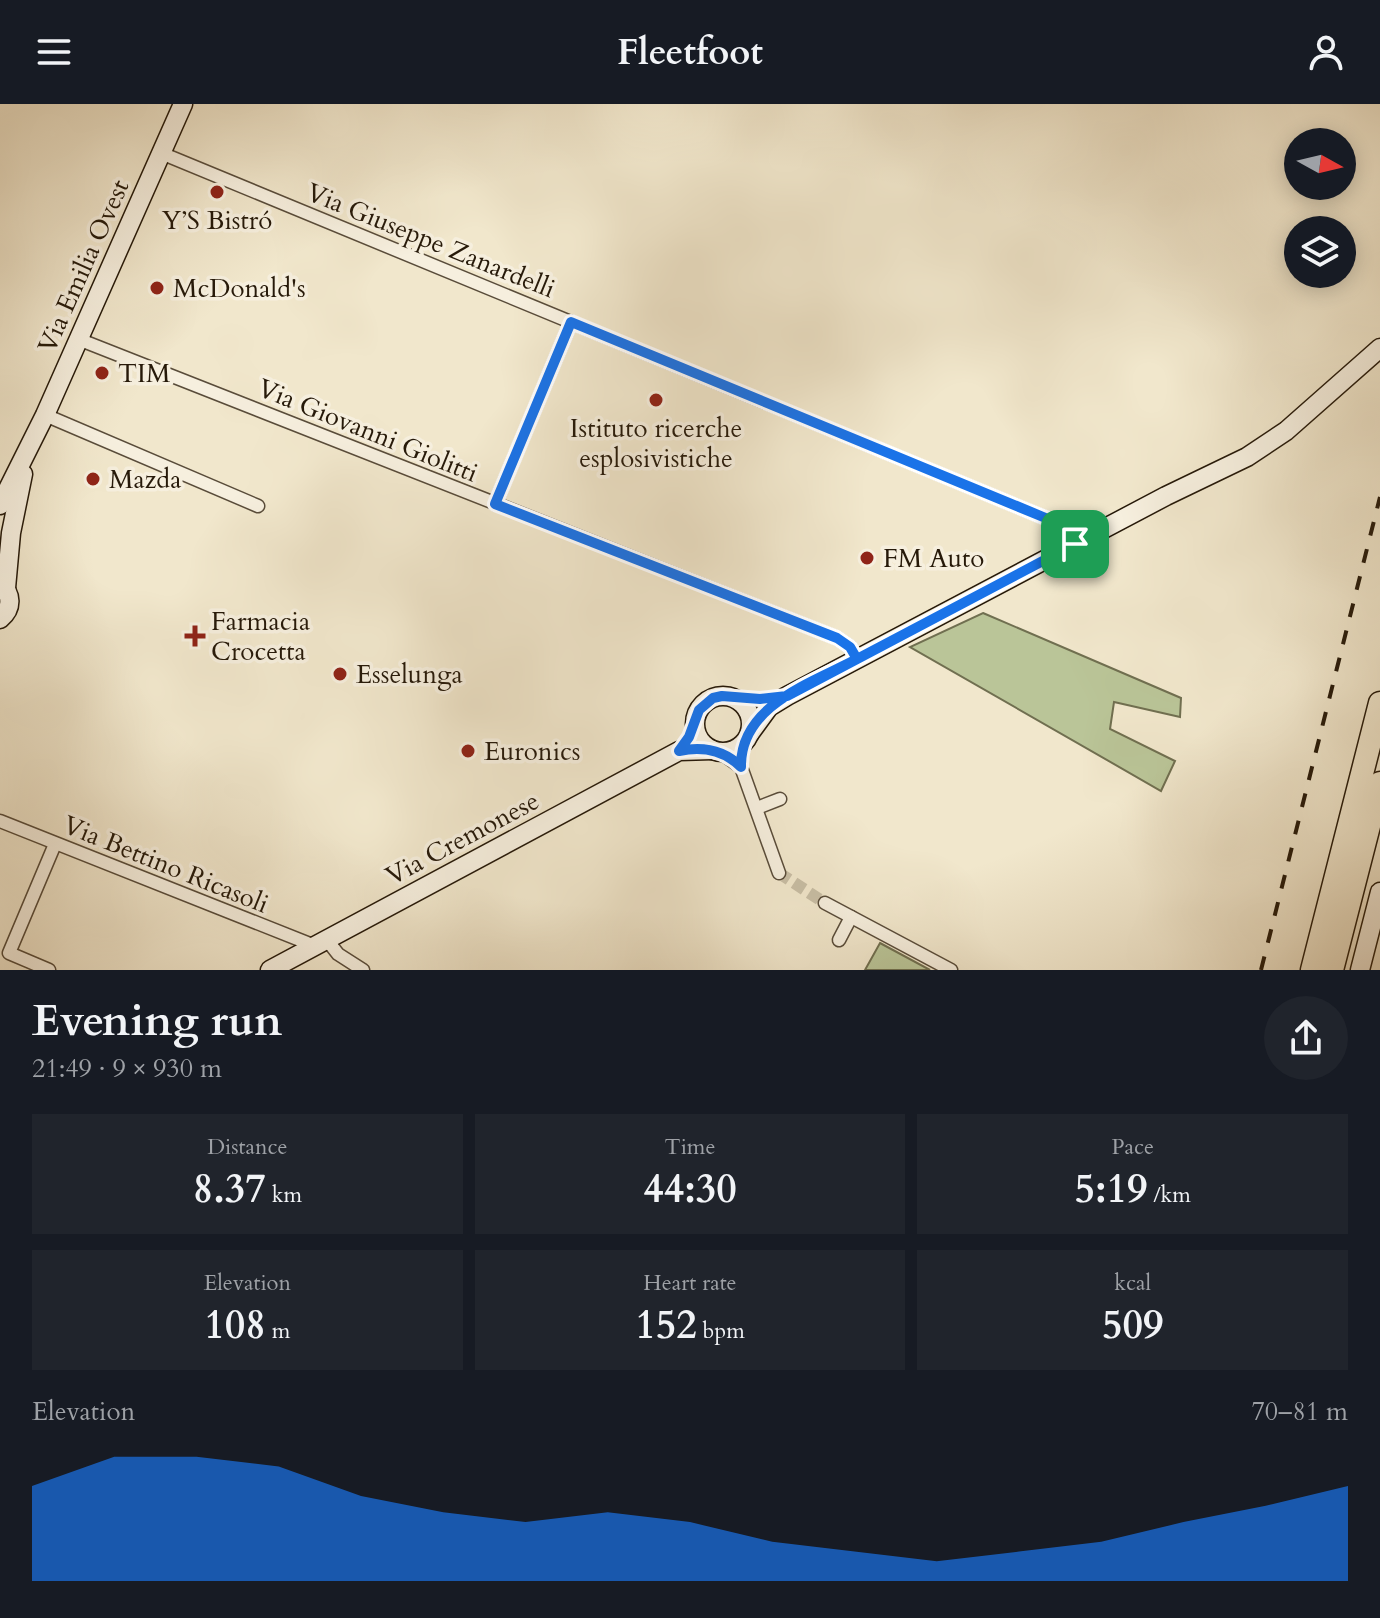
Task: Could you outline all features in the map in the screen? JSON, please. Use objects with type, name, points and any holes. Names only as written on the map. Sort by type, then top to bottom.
[{"type":"highway","points":[[1312,970],[1380,703]]},
{"type":"highway","points":[[1332,970],[1380,783]]},
{"type":"main road","name":"Via Emilia Ovest","points":[[0,505],[45,415],[183,104]]},
{"type":"main road","points":[[787,696],[713,698],[699,710],[679,751],[730,752],[748,737],[769,707],[787,696],[1180,489],[1239,462],[1266,446],[1380,348]]},
{"type":"main road","name":"Via Emilia Ovest","points":[[0,619],[9,608],[10,600],[3,585],[29,448]]},
{"type":"main road","points":[[731,697],[750,715],[748,737]]},
{"type":"main road","points":[[696,719],[698,737],[716,751]]},
{"type":"main road","name":"Via Cremonese","points":[[270,970],[679,751]]},
{"type":"main road","points":[[1360,970],[1380,892]]},
{"type":"main road","points":[[1368,970],[1380,924]]},
{"type":"street","name":"Via Giuseppe Zanardelli","points":[[161,153],[1048,519],[1060,526],[1075,544]]},
{"type":"street","points":[[495,504],[571,322]]},
{"type":"street","name":"Via Giovanni Giolitti","points":[[78,339],[837,638],[850,647],[857,659]]},
{"type":"street","points":[[45,415],[258,506]]},
{"type":"street","points":[[748,737],[742,751],[741,767],[779,873]]},
{"type":"street","points":[[716,751],[741,767]]},
{"type":"street","points":[[757,808],[780,799]]},
{"type":"street","name":"Via Bettino Ricasoli","points":[[0,821],[321,943],[363,970]]},
{"type":"street","points":[[49,970],[9,953],[55,844]]},
{"type":"street","points":[[825,903],[951,970]]},
{"type":"street","points":[[839,940],[851,917]]},
{"type":"green space","points":[[983,613],[1181,698],[1180,717],[1114,702],[1110,729],[1175,761],[1161,791],[910,647]]},
{"type":"green space","points":[[880,943],[930,970],[865,970]]},
{"type":"tunnel","points":[[779,873],[825,903]]},
{"type":"railway","points":[[1261,970],[1380,497]]},
{"type":"place","name":"Y’S Bistró","points":[[217,192]]},
{"type":"place","name":"McDonald's","points":[[157,288]]},
{"type":"place","name":"TIM","points":[[102,373]]},
{"type":"place","name":"Istituto ricerche esplosivistiche","points":[[656,400]]},
{"type":"place","name":"Mazda","points":[[93,479]]},
{"type":"place","name":"FM Auto","points":[[867,558]]},
{"type":"place","name":"Farmacia Crocetta","points":[[195,636]]},
{"type":"place","name":"Esselunga","points":[[340,674]]},
{"type":"place","name":"Euronics","points":[[468,751]]},
{"type":"route","points":[[1075,544],[857,659],[787,696],[760,699],[722,696],[705,703],[679,751],[712,750],[730,757],[741,767],[742,751],[761,715],[787,696],[824,677],[857,659],[850,647],[837,638],[495,504],[571,322],[1048,519],[1070,535],[1075,544]]}]
